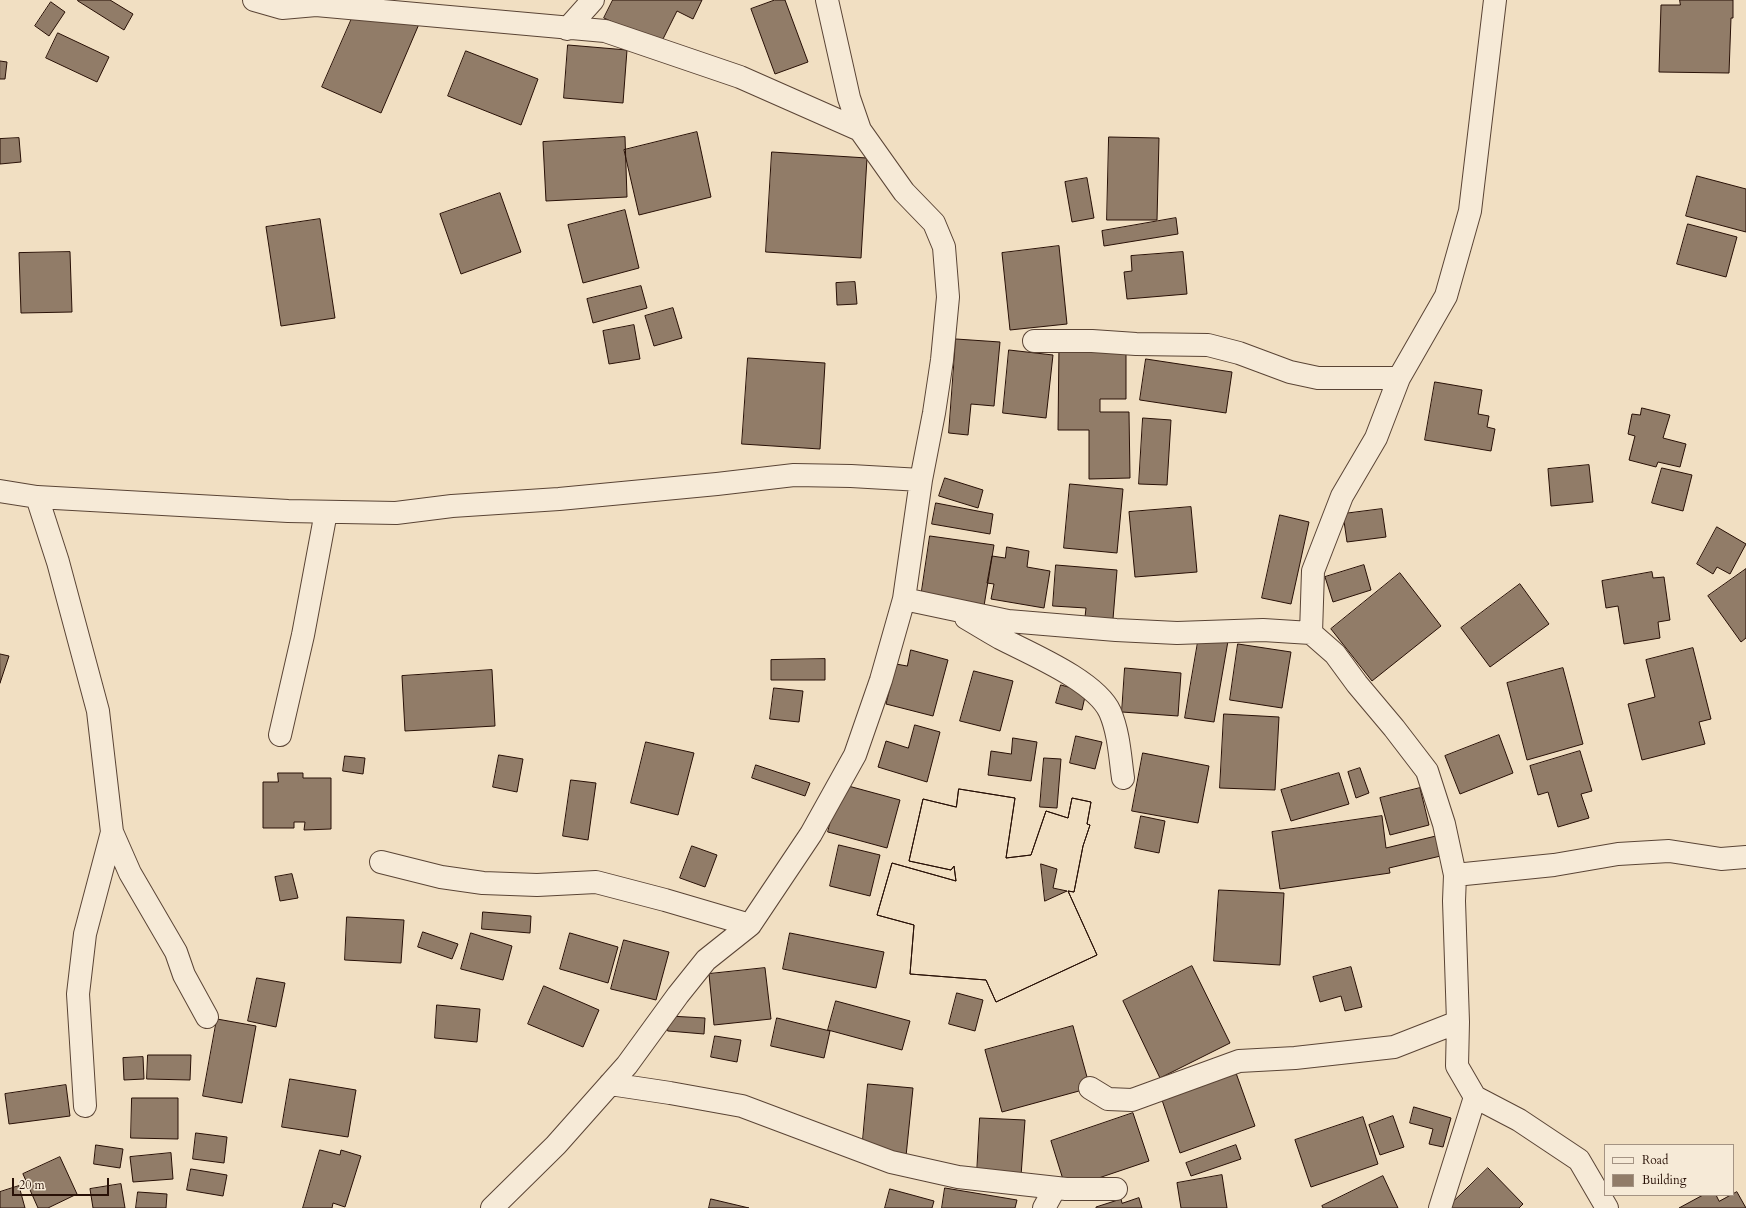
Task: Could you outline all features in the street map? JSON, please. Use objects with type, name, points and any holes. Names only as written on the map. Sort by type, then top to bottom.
[{"type":"street","points":[[254,0],[282,8],[316,5],[605,32],[740,77],[860,130]]},
{"type":"street","points":[[567,29],[593,0]]},
{"type":"street","points":[[492,1208],[556,1145],[628,1065],[678,995],[706,960],[750,925],[811,834],[855,755],[881,680],[904,599],[921,480],[934,414],[942,360],[948,297],[944,247],[934,223],[904,192],[860,130],[849,98],[827,0]]},
{"type":"street","points":[[1311,633],[1313,571],[1342,496],[1376,438],[1399,378],[1446,296],[1470,211],[1495,0]]},
{"type":"street","points":[[1034,341],[1092,341],[1136,344],[1208,345],[1239,353],[1290,372],[1318,378],[1399,378]]},
{"type":"street","points":[[0,491],[37,497],[326,512],[396,513],[452,506],[559,499],[794,475],[851,476],[921,480]]},
{"type":"street","points":[[37,497],[58,562],[98,711],[112,832],[130,873],[176,952],[184,975],[206,1017]]},
{"type":"street","points":[[280,735],[303,635],[326,512]]},
{"type":"street","points":[[904,599],[1008,621],[1116,630],[1177,633],[1263,630],[1311,633],[1335,654],[1357,684],[1394,728],[1427,771],[1444,824],[1455,875],[1454,901],[1458,1066],[1475,1097],[1519,1120],[1579,1160],[1607,1208]]},
{"type":"street","points":[[955,611],[998,637],[1056,666],[1096,693],[1110,711],[1115,726],[1123,778]]},
{"type":"street","points":[[85,1106],[78,994],[85,934],[112,832]]},
{"type":"street","points":[[1455,875],[1554,864],[1633,853],[1669,851],[1721,859],[1746,857]]},
{"type":"street","points":[[381,862],[441,877],[483,883],[537,885],[596,882],[750,925]]},
{"type":"street","points":[[1090,1088],[1108,1099],[1132,1100],[1238,1060],[1295,1058],[1394,1047],[1458,1022]]},
{"type":"street","points":[[610,1084],[742,1106],[891,1162],[958,1176],[1066,1190],[1116,1188]]},
{"type":"street","points":[[1440,1208],[1475,1097]]},
{"type":"street","points":[[1044,1208],[1055,1188]]},
{"type":"building","points":[[78,0],[110,0],[133,14],[124,30]]},
{"type":"building","points":[[360,0],[422,17],[381,113],[322,87]]},
{"type":"building","points":[[613,0],[702,0],[693,19],[677,11],[660,45],[604,18]]},
{"type":"building","points":[[775,0],[785,0],[808,62],[775,74],[751,9]]},
{"type":"building","points":[[1680,0],[1733,0],[1729,73],[1659,72],[1661,5],[1680,5]]},
{"type":"building","points":[[51,2],[65,12],[49,36],[35,26]]},
{"type":"building","points":[[58,33],[109,57],[97,82],[46,58]]},
{"type":"building","points":[[568,45],[627,50],[623,103],[564,98]]},
{"type":"building","points":[[466,51],[538,79],[521,125],[448,96]]},
{"type":"building","points":[[0,61],[7,62],[5,79],[0,79]]},
{"type":"building","points":[[697,132],[711,197],[639,215],[624,150]]},
{"type":"building","points":[[625,137],[627,197],[546,201],[543,142]]},
{"type":"building","points":[[1109,137],[1159,138],[1157,220],[1107,220]]},
{"type":"building","points":[[19,138],[21,162],[0,164],[0,139]]},
{"type":"building","points":[[772,152],[867,158],[861,258],[766,252]]},
{"type":"building","points":[[1697,176],[1746,189],[1746,232],[1686,216]]},
{"type":"building","points":[[1087,178],[1094,218],[1072,222],[1065,182]]},
{"type":"building","points":[[500,193],[521,252],[461,274],[440,214]]},
{"type":"building","points":[[625,210],[639,268],[583,283],[568,225]]},
{"type":"building","points":[[1176,218],[1178,234],[1104,246],[1102,231]]},
{"type":"building","points":[[320,219],[335,318],[281,326],[266,227]]},
{"type":"building","points":[[1688,224],[1737,237],[1726,277],[1677,264]]},
{"type":"building","points":[[1059,246],[1067,324],[1010,330],[1002,253]]},
{"type":"building","points":[[70,252],[72,312],[21,313],[19,253]]},
{"type":"building","points":[[1183,252],[1187,294],[1127,299],[1124,272],[1132,271],[1131,256]]},
{"type":"building","points":[[855,282],[857,304],[837,305],[836,283]]},
{"type":"building","points":[[641,286],[647,308],[593,323],[587,299]]},
{"type":"building","points":[[673,308],[682,338],[654,346],[645,316]]},
{"type":"building","points":[[634,325],[640,359],[609,364],[603,331]]},
{"type":"building","points":[[956,339],[1000,342],[994,406],[971,404],[968,435],[949,433]]},
{"type":"building","points":[[1126,343],[1126,399],[1100,399],[1100,412],[1129,412],[1130,478],[1089,479],[1089,430],[1058,430],[1059,345]]},
{"type":"building","points":[[1009,350],[1053,355],[1046,418],[1003,413]]},
{"type":"building","points":[[748,358],[825,363],[820,449],[742,444]]},
{"type":"building","points":[[1146,359],[1232,372],[1226,413],[1140,400]]},
{"type":"building","points":[[1435,382],[1482,390],[1478,414],[1489,416],[1487,427],[1495,429],[1491,451],[1425,440]]},
{"type":"building","points":[[1642,408],[1670,415],[1663,438],[1686,444],[1680,467],[1658,462],[1656,467],[1629,460],[1635,436],[1628,434],[1632,414],[1640,415]]},
{"type":"building","points":[[1143,418],[1171,420],[1167,485],[1139,484]]},
{"type":"building","points":[[1589,465],[1593,502],[1551,506],[1548,469]]},
{"type":"building","points":[[1662,468],[1692,475],[1683,511],[1652,503]]},
{"type":"building","points":[[945,478],[983,490],[978,508],[939,496]]},
{"type":"building","points":[[1070,484],[1123,489],[1117,553],[1064,548]]},
{"type":"building","points":[[936,503],[993,514],[990,534],[932,524]]},
{"type":"building","points":[[1191,507],[1197,572],[1135,577],[1129,512]]},
{"type":"building","points":[[1382,509],[1386,537],[1347,542],[1343,514]]},
{"type":"building","points":[[1280,515],[1309,522],[1291,604],[1262,598]]},
{"type":"building","points":[[1717,527],[1746,544],[1730,574],[1717,567],[1713,574],[1697,564]]},
{"type":"building","points":[[930,536],[994,545],[984,606],[921,597]]},
{"type":"building","points":[[1007,547],[1029,551],[1027,567],[1050,571],[1044,608],[991,599],[994,584],[987,583],[992,556],[1005,558]]},
{"type":"building","points":[[1056,565],[1117,570],[1113,619],[1085,617],[1086,608],[1053,606]]},
{"type":"building","points":[[1364,565],[1371,590],[1333,602],[1325,577]]},
{"type":"building","points":[[1746,569],[1746,638],[1741,642],[1708,596]]},
{"type":"building","points":[[1652,572],[1653,578],[1664,577],[1670,620],[1658,622],[1660,638],[1624,644],[1618,606],[1606,608],[1602,581]]},
{"type":"building","points":[[1400,573],[1441,626],[1372,681],[1331,629]]},
{"type":"building","points":[[1520,584],[1549,624],[1490,667],[1461,628]]},
{"type":"building","points":[[1199,636],[1228,641],[1214,722],[1185,718]]},
{"type":"building","points":[[1238,644],[1291,652],[1282,708],[1230,700]]},
{"type":"building","points":[[1693,648],[1711,719],[1699,722],[1705,744],[1642,760],[1628,704],[1655,697],[1646,660]]},
{"type":"building","points":[[911,650],[948,660],[933,716],[886,704],[896,664],[907,666]]},
{"type":"building","points":[[0,654],[9,656],[0,683]]},
{"type":"building","points":[[825,659],[825,680],[771,680],[771,660]]},
{"type":"building","points":[[1125,668],[1181,673],[1178,716],[1122,712]]},
{"type":"building","points":[[1563,668],[1583,744],[1527,760],[1507,683]]},
{"type":"building","points":[[492,670],[495,726],[405,731],[402,676]]},
{"type":"building","points":[[974,671],[1013,681],[1000,731],[960,721]]},
{"type":"building","points":[[1061,685],[1086,692],[1082,710],[1056,703]]},
{"type":"building","points":[[774,688],[803,691],[799,722],[770,719]]},
{"type":"building","points":[[1224,714],[1279,717],[1275,790],[1220,788]]},
{"type":"building","points":[[915,725],[940,732],[927,782],[878,767],[886,741],[908,748]]},
{"type":"building","points":[[1499,735],[1513,773],[1460,794],[1445,756]]},
{"type":"building","points":[[1076,736],[1102,742],[1095,769],[1070,763]]},
{"type":"building","points":[[1013,738],[1037,742],[1031,781],[988,775],[991,751],[1011,754]]},
{"type":"building","points":[[646,742],[694,753],[678,815],[631,803]]},
{"type":"building","points":[[1580,751],[1592,791],[1581,794],[1589,818],[1558,827],[1548,792],[1538,795],[1530,766]]},
{"type":"building","points":[[1143,753],[1209,766],[1198,823],[1132,811]]},
{"type":"building","points":[[499,755],[523,759],[517,792],[493,787]]},
{"type":"building","points":[[345,756],[365,758],[363,774],[343,771]]},
{"type":"building","points":[[1044,758],[1061,759],[1057,808],[1040,807]]},
{"type":"building","points":[[756,765],[810,783],[805,796],[752,778]]},
{"type":"building","points":[[1360,768],[1369,793],[1356,798],[1348,772]]},
{"type":"building","points":[[278,773],[303,773],[303,778],[331,778],[331,829],[304,830],[305,822],[294,822],[294,828],[263,828],[263,782],[278,782]]},
{"type":"building","points":[[1339,773],[1349,804],[1291,821],[1281,790]]},
{"type":"building","points":[[571,780],[596,783],[588,840],[563,836]]},
{"type":"building","points":[[841,784],[900,800],[887,848],[828,832]]},
{"type":"building","points":[[1420,788],[1429,825],[1390,835],[1380,798]]},
{"type":"building","points":[[959,789],[1015,798],[1006,858],[1031,855],[1046,811],[1068,818],[1072,798],[1091,802],[1087,824],[1090,825],[1083,846],[1074,892],[1068,891],[1097,955],[996,1002],[986,980],[910,974],[914,925],[877,915],[892,863],[956,881],[954,866],[951,870],[909,861],[923,799],[956,807]],"holes":[[[1041,864],[1057,869],[1053,888],[1067,891],[1045,901]]]},
{"type":"building","points":[[959,789],[1015,798],[1006,858],[1031,855],[1046,811],[1068,818],[1072,798],[1091,802],[1087,824],[1090,825],[1083,846],[1074,892],[1068,891],[1097,955],[996,1002],[986,980],[910,974],[914,925],[877,915],[892,863],[956,881],[954,866],[951,870],[909,861],[923,799],[956,807]]},
{"type":"building","points":[[1141,816],[1165,821],[1159,853],[1135,848]]},
{"type":"building","points":[[1382,816],[1386,848],[1440,835],[1445,855],[1389,868],[1390,873],[1280,889],[1272,832]]},
{"type":"building","points":[[839,845],[880,855],[870,896],[830,886]]},
{"type":"building","points":[[692,846],[717,855],[705,887],[680,878]]},
{"type":"building","points":[[292,874],[298,898],[280,901],[275,877]]},
{"type":"building","points":[[1219,890],[1284,893],[1280,965],[1214,961]]},
{"type":"building","points":[[483,912],[531,916],[530,933],[482,929]]},
{"type":"building","points":[[347,917],[404,920],[401,963],[345,960]]},
{"type":"building","points":[[423,932],[458,944],[452,959],[418,947]]},
{"type":"building","points":[[471,933],[512,946],[503,980],[461,969]]},
{"type":"building","points":[[570,933],[618,947],[608,983],[560,969]]},
{"type":"building","points":[[790,933],[884,952],[876,988],[783,969]]},
{"type":"building","points":[[624,940],[669,952],[656,1000],[611,989]]},
{"type":"building","points":[[1192,966],[1230,1043],[1160,1078],[1123,1001]]},
{"type":"building","points":[[1351,967],[1362,1007],[1345,1011],[1341,996],[1320,1002],[1313,977]]},
{"type":"building","points":[[765,968],[771,1019],[714,1025],[709,974]]},
{"type":"building","points":[[257,978],[285,983],[276,1027],[248,1021]]},
{"type":"building","points":[[544,986],[599,1010],[583,1047],[528,1024]]},
{"type":"building","points":[[957,993],[983,1000],[975,1031],[949,1024]]},
{"type":"building","points":[[836,1001],[910,1021],[902,1050],[828,1030]]},
{"type":"building","points":[[437,1005],[480,1009],[477,1042],[435,1038]]},
{"type":"building","points":[[669,1016],[705,1018],[704,1034],[668,1031]]},
{"type":"building","points":[[777,1018],[830,1031],[824,1058],[771,1046]]},
{"type":"building","points":[[217,1019],[256,1026],[242,1103],[203,1096]]},
{"type":"building","points":[[1073,1026],[1090,1088],[1002,1112],[985,1050]]},
{"type":"building","points":[[715,1036],[741,1040],[737,1062],[711,1057]]},
{"type":"building","points":[[148,1055],[191,1055],[190,1080],[147,1079]]},
{"type":"building","points":[[143,1057],[144,1079],[124,1080],[123,1058]]},
{"type":"building","points":[[1236,1073],[1255,1126],[1180,1153],[1162,1100]]},
{"type":"building","points":[[290,1079],[356,1090],[348,1137],[282,1127]]},
{"type":"building","points":[[868,1084],[913,1088],[905,1166],[861,1162]]},
{"type":"building","points":[[66,1085],[70,1116],[9,1124],[5,1094]]},
{"type":"building","points":[[132,1098],[178,1098],[178,1139],[131,1138]]},
{"type":"building","points":[[1414,1107],[1451,1118],[1443,1147],[1429,1144],[1433,1129],[1410,1123]]},
{"type":"building","points":[[1133,1113],[1149,1161],[1066,1189],[1051,1141]]},
{"type":"building","points":[[1393,1116],[1404,1147],[1380,1155],[1369,1125]]},
{"type":"building","points":[[1363,1117],[1378,1164],[1311,1187],[1295,1140]]},
{"type":"building","points":[[980,1118],[1025,1120],[1021,1176],[977,1174]]},
{"type":"building","points":[[196,1133],[227,1137],[224,1163],[193,1159]]},
{"type":"building","points":[[96,1145],[123,1149],[120,1168],[94,1164]]},
{"type":"building","points":[[1236,1145],[1241,1159],[1191,1176],[1186,1163]]},
{"type":"building","points":[[320,1150],[340,1155],[341,1150],[361,1156],[345,1207],[333,1203],[332,1208],[303,1208]]},
{"type":"building","points":[[171,1153],[173,1179],[133,1182],[130,1157]]},
{"type":"building","points":[[60,1157],[77,1194],[48,1208],[38,1208],[23,1174]]},
{"type":"building","points":[[1488,1168],[1523,1204],[1519,1208],[1447,1208]]},
{"type":"building","points":[[191,1169],[227,1175],[223,1196],[187,1190]]},
{"type":"building","points":[[1222,1175],[1227,1208],[1181,1208],[1177,1183]]},
{"type":"building","points":[[1383,1176],[1398,1208],[1323,1208],[1322,1206]]},
{"type":"building","points":[[121,1184],[125,1208],[93,1208],[90,1189]]},
{"type":"building","points":[[19,1186],[25,1208],[0,1208],[0,1192]]},
{"type":"building","points":[[945,1188],[1017,1200],[1015,1208],[942,1208]]},
{"type":"building","points":[[890,1189],[934,1201],[932,1208],[885,1208]]},
{"type":"building","points":[[138,1192],[167,1194],[166,1208],[136,1208]]},
{"type":"building","points":[[1737,1192],[1746,1208],[1679,1208],[1701,1196],[1716,1196],[1719,1201],[1729,1196],[1734,1196],[1734,1194]]},
{"type":"building","points":[[1139,1198],[1142,1208],[1096,1208],[1121,1199],[1122,1203]]},
{"type":"building","points":[[711,1199],[749,1208],[709,1208]]}]
